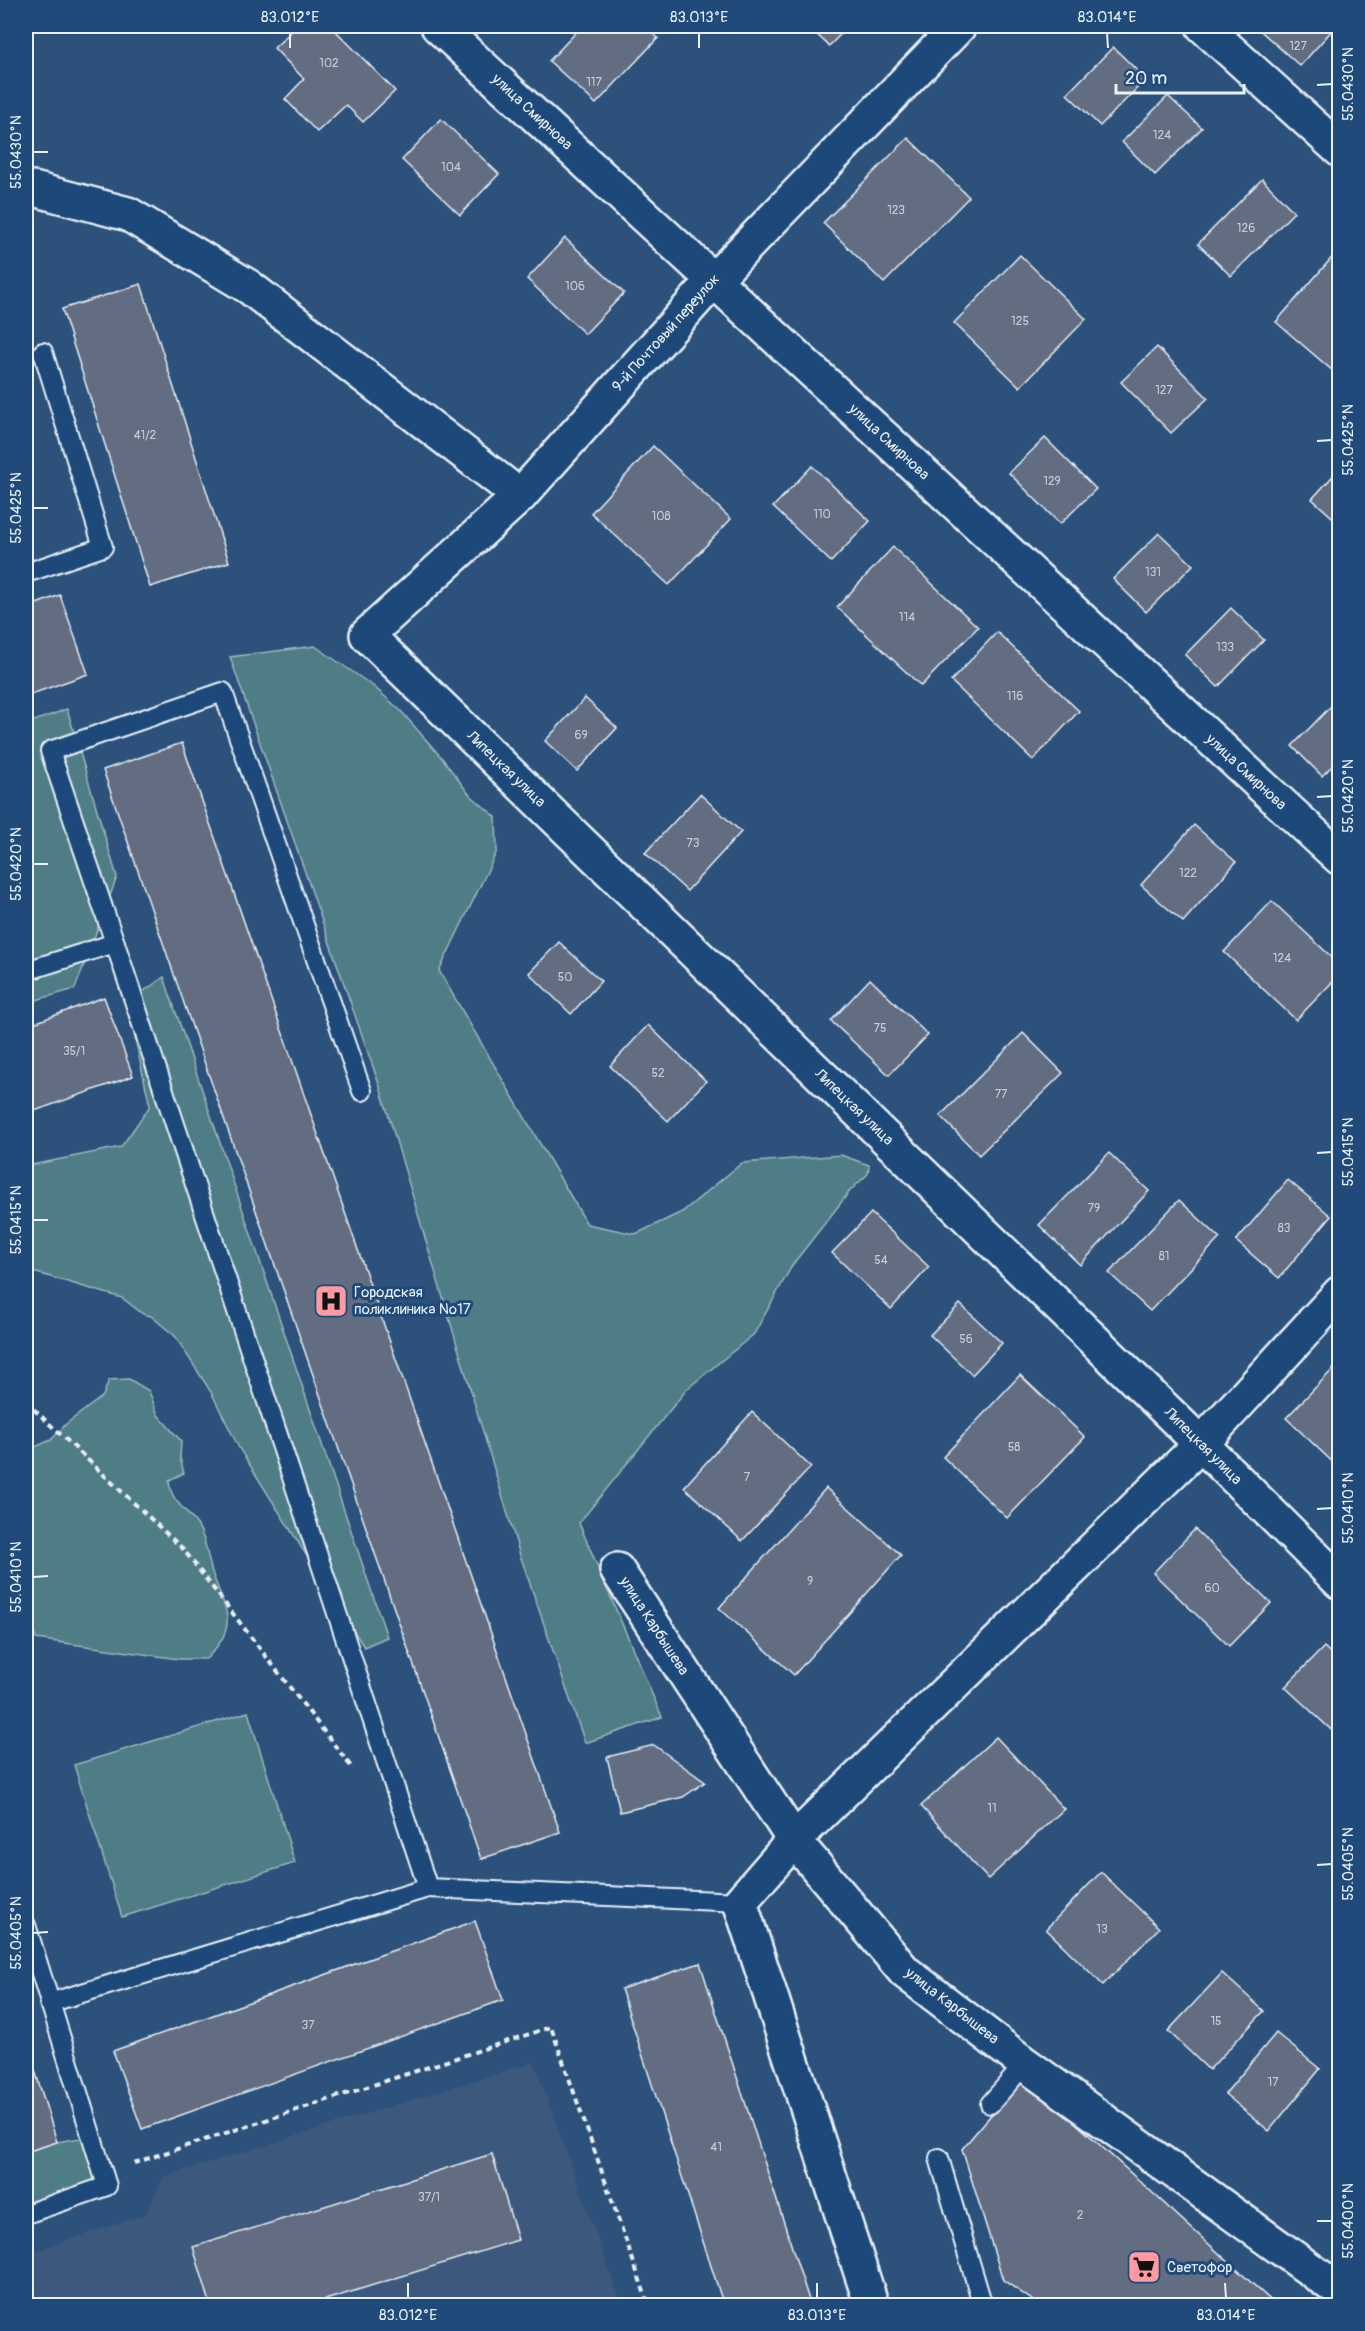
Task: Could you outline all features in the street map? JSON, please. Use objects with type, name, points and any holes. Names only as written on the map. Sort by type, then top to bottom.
[{"type":"street","name":"улица Смирнова","points":[[438,26],[1340,858]]},
{"type":"street","name":"9-й Почтовый переулок","points":[[367,635],[520,496],[714,280],[959,26]]},
{"type":"street","points":[[1203,26],[1340,150]]},
{"type":"street","points":[[26,187],[128,214],[249,287],[520,496]]},
{"type":"street","name":"Липецкая улица","points":[[367,635],[1201,1444],[1340,1582]]},
{"type":"street","points":[[872,2306],[740,1902],[794,1840],[1201,1444],[1340,1293]]},
{"type":"street","name":"улица Карбышева","points":[[617,1570],[794,1840],[905,1972],[1025,2064],[1340,2290]]},
{"type":"lane","points":[[26,573],[103,548],[43,352]]},
{"type":"lane","points":[[362,1091],[223,692],[51,751],[428,1888]]},
{"type":"lane","points":[[26,972],[115,944]]},
{"type":"lane","points":[[50,2003],[428,1888],[740,1902]]},
{"type":"lane","points":[[26,1925],[107,2186],[26,2214]]},
{"type":"lane","points":[[990,2104],[1025,2064]]},
{"type":"lane","points":[[939,2158],[983,2306]]},
{"type":"path","points":[[26,1402],[183,1550],[356,1773]]},
{"type":"path","points":[[104,2172],[551,2027],[649,2306]]},
{"type":"shaded area","points":[[534,2062],[622,2305],[26,2305],[26,2254],[146,2214],[163,2177]]},
{"type":"green space","points":[[315,646],[373,686],[400,710],[442,758],[469,794],[496,817],[497,851],[439,971],[587,1224],[635,1234],[682,1212],[742,1163],[841,1155],[869,1165],[868,1174],[850,1191],[793,1264],[754,1334],[687,1389],[579,1523],[662,1717],[585,1743],[519,1552],[380,1087],[230,657]]},
{"type":"green space","points":[[67,709],[117,877],[75,989],[26,1003],[26,724]]},
{"type":"green space","points":[[164,977],[387,1637],[364,1647],[239,1448],[211,1392],[175,1336],[151,1316],[143,1314],[122,1298],[37,1273],[26,1272],[26,1166],[121,1147],[150,1106],[127,1003]]},
{"type":"green space","points":[[129,1379],[149,1391],[158,1415],[181,1441],[180,1458],[184,1473],[169,1480],[170,1488],[176,1500],[194,1520],[201,1532],[226,1610],[226,1628],[223,1637],[206,1659],[179,1659],[36,1639],[26,1609],[26,1445],[35,1447],[51,1440],[66,1424],[103,1396],[109,1380]]},
{"type":"green space","points":[[248,1712],[295,1863],[122,1917],[74,1765]]},
{"type":"green space","points":[[92,2136],[107,2186],[26,2214],[26,2152],[57,2142]]},
{"type":"building","points":[[297,26],[331,26],[395,91],[363,122],[346,105],[317,132],[285,99],[304,79],[274,48]]},
{"type":"building","points":[[582,26],[644,26],[658,38],[596,104],[549,61]]},
{"type":"building","points":[[808,26],[849,26],[829,46]]},
{"type":"building","points":[[1255,26],[1336,26],[1300,66]]},
{"type":"building","points":[[1113,47],[1146,79],[1100,126],[1067,94]]},
{"type":"building","points":[[1168,96],[1202,128],[1155,175],[1122,142]]},
{"type":"building","points":[[441,119],[499,174],[460,215],[402,160]]},
{"type":"building","points":[[908,138],[969,197],[884,283],[823,223]]},
{"type":"building","points":[[1262,179],[1294,212],[1231,276],[1198,244]]},
{"type":"building","points":[[565,238],[624,293],[585,334],[527,279]]},
{"type":"building","points":[[1335,254],[1340,258],[1340,377],[1276,322]]},
{"type":"building","points":[[1020,255],[1086,319],[1020,387],[954,323]]},
{"type":"building","points":[[141,284],[229,562],[150,587],[62,309]]},
{"type":"building","points":[[1157,347],[1208,398],[1171,433],[1121,382]]},
{"type":"building","points":[[1045,438],[1096,489],[1060,524],[1009,473]]},
{"type":"building","points":[[653,446],[731,519],[669,585],[591,513]]},
{"type":"building","points":[[812,466],[870,521],[831,562],[773,507]]},
{"type":"building","points":[[1340,468],[1340,524],[1312,499]]},
{"type":"building","points":[[1159,533],[1193,565],[1146,612],[1113,579]]},
{"type":"building","points":[[893,547],[978,627],[921,686],[837,607]]},
{"type":"building","points":[[60,595],[88,674],[26,696],[26,608]]},
{"type":"building","points":[[1231,608],[1264,640],[1218,687],[1185,655]]},
{"type":"building","points":[[997,632],[1079,711],[1033,760],[951,681]]},
{"type":"building","points":[[585,698],[617,728],[577,771],[545,741]]},
{"type":"building","points":[[1334,703],[1340,708],[1340,758],[1322,776],[1292,746]]},
{"type":"building","name":"Городская поликлиника №17","points":[[182,743],[560,1832],[481,1859],[103,770]]},
{"type":"building","points":[[700,794],[741,832],[687,891],[645,853]]},
{"type":"building","points":[[1194,825],[1236,862],[1183,922],[1141,885]]},
{"type":"building","points":[[1272,901],[1340,965],[1340,974],[1296,1020],[1224,952]]},
{"type":"building","points":[[559,942],[601,981],[571,1014],[529,973]]},
{"type":"building","points":[[870,979],[928,1035],[889,1075],[831,1021]]},
{"type":"building","points":[[104,997],[133,1076],[26,1114],[26,1026]]},
{"type":"building","points":[[648,1025],[706,1081],[668,1121],[610,1066]]},
{"type":"building","points":[[1023,1033],[1063,1073],[979,1155],[940,1116]]},
{"type":"building","points":[[1109,1153],[1149,1191],[1080,1265],[1039,1225]]},
{"type":"building","points":[[1288,1180],[1331,1216],[1279,1278],[1236,1241]]},
{"type":"building","points":[[1179,1200],[1220,1238],[1150,1311],[1109,1273]]},
{"type":"building","points":[[871,1213],[929,1267],[891,1309],[832,1253]]},
{"type":"building","points":[[960,1304],[1002,1343],[972,1375],[930,1335]]},
{"type":"building","points":[[1340,1362],[1340,1469],[1286,1418]]},
{"type":"building","points":[[1020,1375],[1085,1437],[1007,1518],[943,1457]]},
{"type":"building","points":[[752,1412],[811,1467],[742,1541],[684,1487]]},
{"type":"building","points":[[826,1488],[901,1555],[794,1675],[719,1608]]},
{"type":"building","points":[[1195,1529],[1271,1603],[1229,1646],[1153,1573]]},
{"type":"building","points":[[1324,1647],[1340,1662],[1340,1738],[1285,1687]]},
{"type":"building","points":[[996,1737],[1064,1809],[988,1879],[921,1806]]},
{"type":"building","points":[[654,1745],[705,1782],[683,1797],[620,1812],[607,1757]]},
{"type":"building","points":[[1101,1872],[1159,1928],[1103,1985],[1046,1929]]},
{"type":"building","points":[[475,1921],[503,2000],[142,2129],[113,2051]]},
{"type":"building","points":[[700,1963],[811,2306],[724,2306],[621,1989]]},
{"type":"building","points":[[1222,1973],[1264,2011],[1209,2070],[1168,2031]]},
{"type":"building","points":[[1276,2033],[1320,2069],[1269,2131],[1225,2094]]},
{"type":"building","points":[[26,2041],[57,2142],[26,2152]]},
{"type":"building","points":[[1024,2076],[1277,2306],[1029,2306],[1032,2300],[1003,2280],[962,2149]]},
{"type":"building","points":[[492,2154],[518,2240],[306,2306],[211,2306],[193,2247]]},
{"type":"place","name":"Городская поликлиника №17","points":[[331,1301]]},
{"type":"place","name":"Светофор","points":[[1144,2267]]}]
